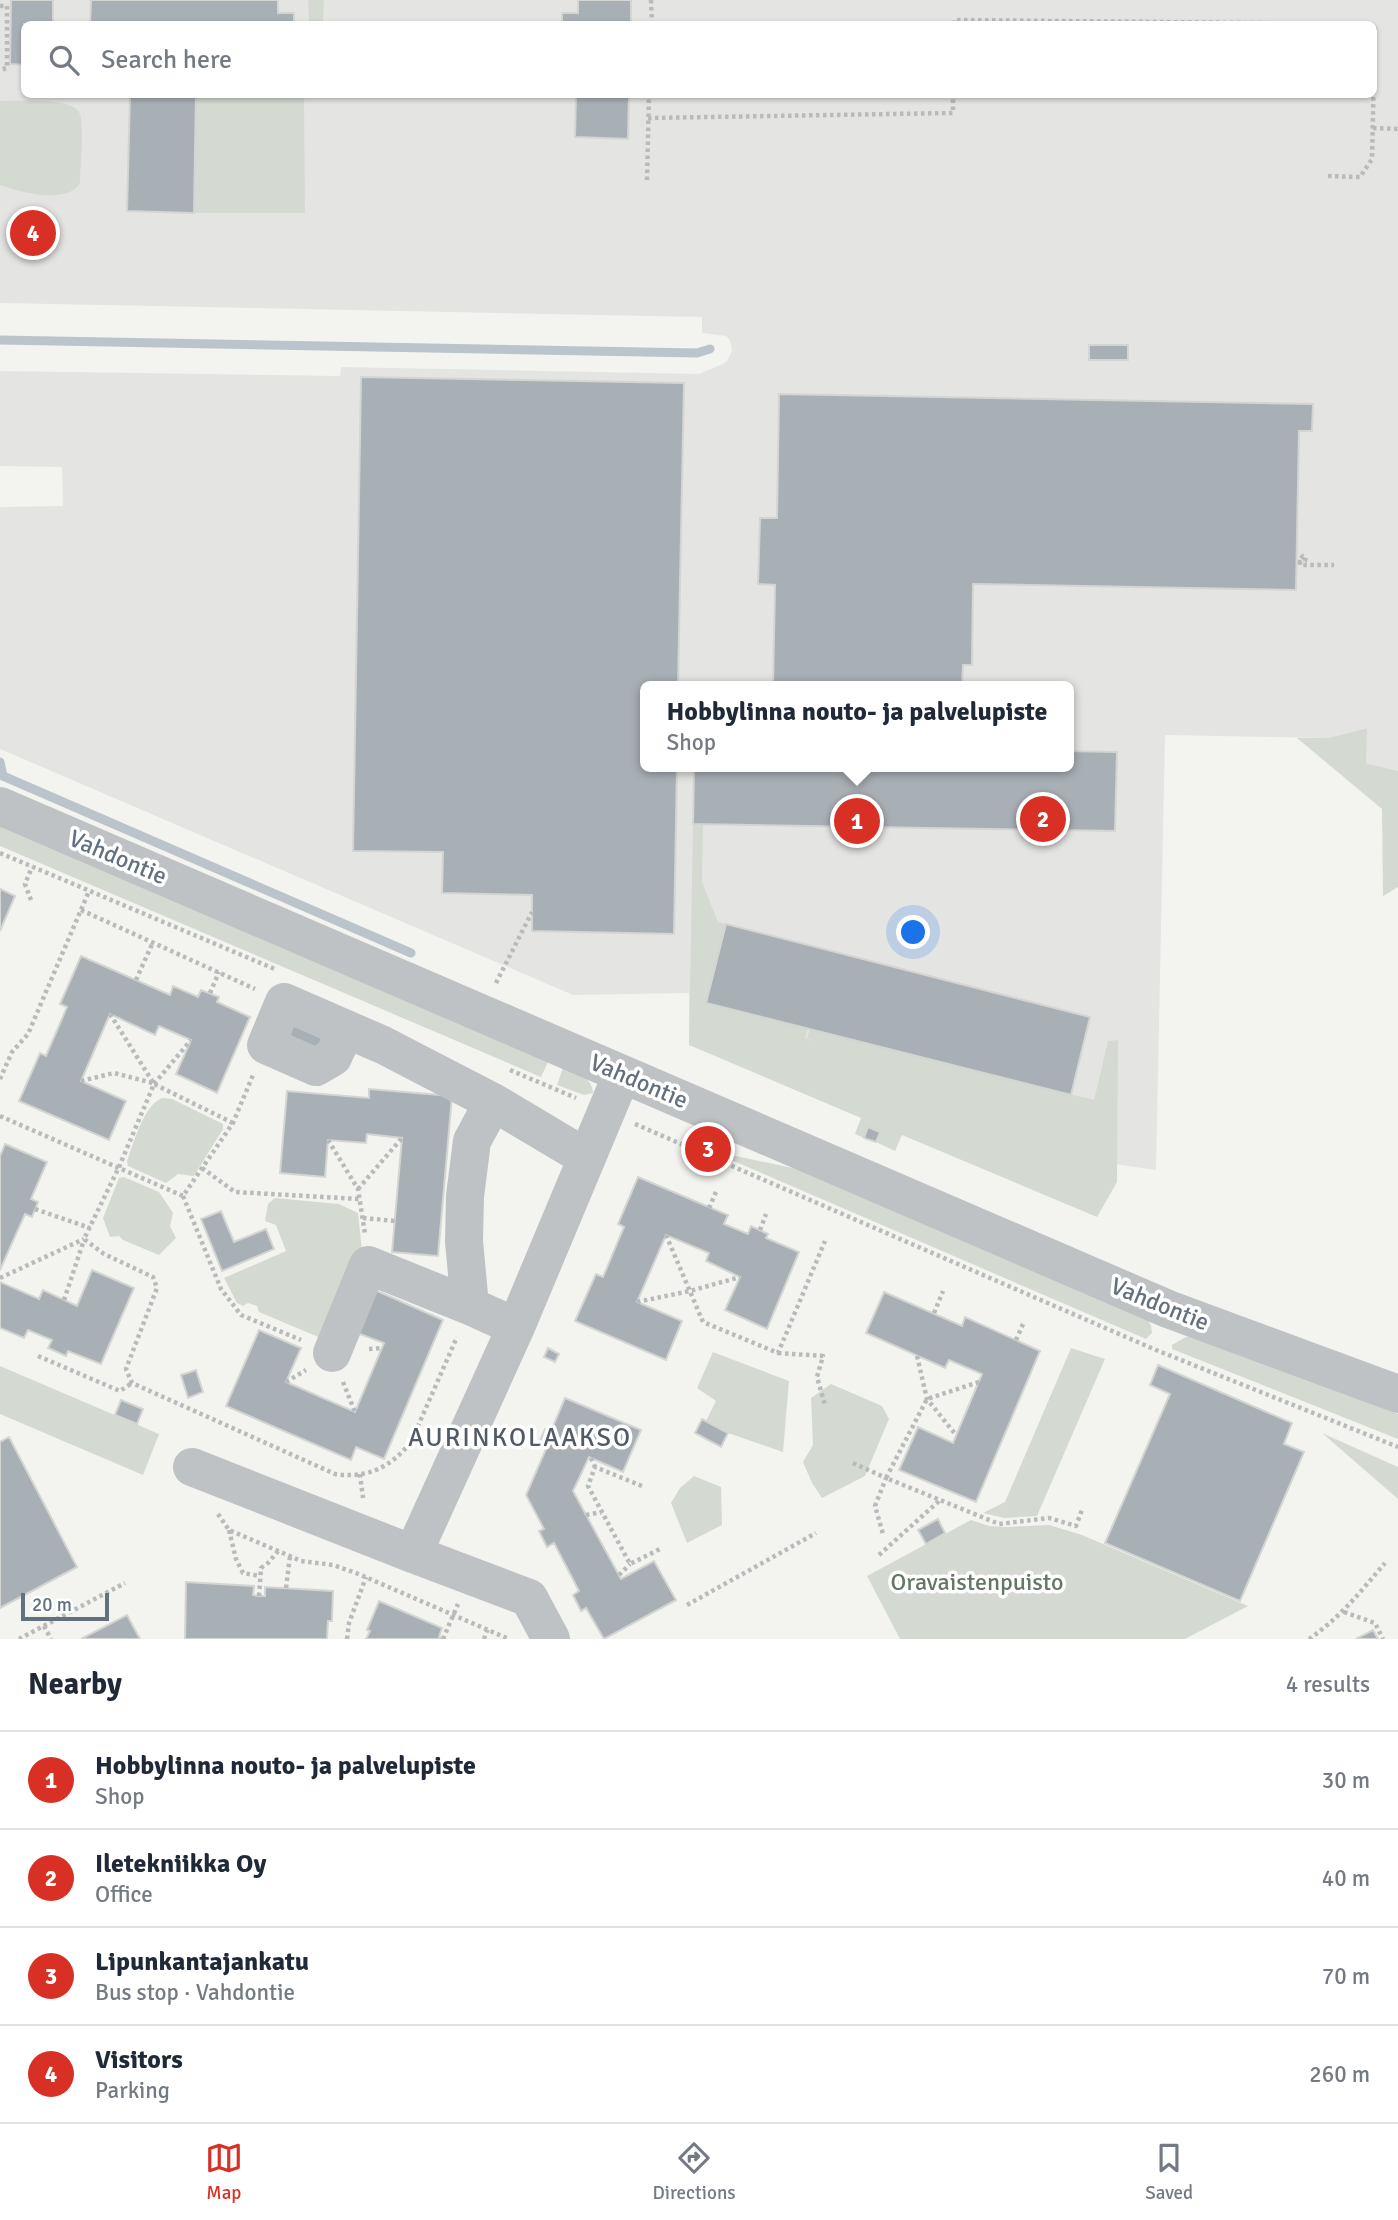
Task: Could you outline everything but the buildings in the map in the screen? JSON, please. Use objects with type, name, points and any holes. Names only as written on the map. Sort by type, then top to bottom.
[{"type":"street","name":"Vahdontie","points":[[0,806],[1168,1310],[1398,1394]]},
{"type":"street","points":[[346,1029],[333,1057],[316,1066],[266,1045],[282,987],[346,1029],[383,1045],[498,1084],[587,1158]]},
{"type":"street","points":[[413,1554],[516,1327],[622,1074]]},
{"type":"street","points":[[470,1306],[464,1241],[465,1196],[472,1141],[498,1084]]},
{"type":"street","points":[[332,1353],[368,1265],[516,1327]]},
{"type":"street","points":[[192,1467],[529,1598],[551,1639]]},
{"type":"path","points":[[651,0],[652,21]]},
{"type":"path","points":[[0,6],[7,6],[7,68],[0,70]]},
{"type":"path","points":[[954,21],[1058,21]]},
{"type":"path","points":[[647,180],[649,98]]},
{"type":"path","points":[[648,118],[953,113],[953,98]]},
{"type":"path","points":[[1328,176],[1360,177],[1372,159],[1374,98]]},
{"type":"path","points":[[1373,128],[1398,129]]},
{"type":"path","points":[[1300,562],[1300,565],[1334,565]]},
{"type":"path","points":[[0,853],[89,891],[282,987]]},
{"type":"path","points":[[31,900],[25,884],[32,867]]},
{"type":"path","points":[[0,1079],[12,1052],[28,1034],[89,891]]},
{"type":"path","points":[[81,910],[219,972],[282,987]]},
{"type":"path","points":[[496,983],[532,912]]},
{"type":"path","points":[[136,980],[153,942]]},
{"type":"path","points":[[210,993],[219,972]]},
{"type":"path","points":[[110,1014],[154,1084]]},
{"type":"path","points":[[64,1300],[84,1239],[154,1084],[191,1040]]},
{"type":"path","points":[[183,1196],[233,1123],[266,1045]]},
{"type":"path","points":[[81,1081],[114,1073],[154,1084],[233,1123]]},
{"type":"path","points":[[498,1084],[606,1112],[1152,1349],[1398,1447]]},
{"type":"path","points":[[0,1116],[183,1196],[220,1289],[241,1315],[332,1353]]},
{"type":"path","points":[[358,1188],[402,1138]]},
{"type":"path","points":[[328,1140],[358,1188],[370,1261],[368,1265]]},
{"type":"path","points":[[202,1168],[235,1192],[359,1199]]},
{"type":"path","points":[[709,1208],[716,1192]]},
{"type":"path","points":[[35,1209],[90,1228]]},
{"type":"path","points":[[760,1230],[766,1214]]},
{"type":"path","points":[[363,1218],[395,1221]]},
{"type":"path","points":[[666,1235],[703,1322],[778,1353],[823,1356],[817,1377],[825,1405]]},
{"type":"path","points":[[84,1239],[104,1254],[153,1277],[157,1288],[126,1369],[132,1384],[335,1474],[352,1476],[380,1470],[399,1457],[411,1442],[470,1306]]},
{"type":"path","points":[[0,1278],[84,1239]]},
{"type":"path","points":[[778,1353],[825,1241]]},
{"type":"path","points":[[637,1302],[740,1277]]},
{"type":"path","points":[[934,1313],[943,1291]]},
{"type":"path","points":[[1016,1340],[1023,1324]]},
{"type":"path","points":[[38,1356],[120,1391],[132,1384]]},
{"type":"path","points":[[917,1356],[927,1399],[956,1435]]},
{"type":"path","points":[[883,1534],[875,1506],[886,1478],[927,1399],[979,1381]]},
{"type":"path","points":[[592,1458],[595,1467],[588,1486],[630,1564]]},
{"type":"path","points":[[853,1463],[999,1524],[1049,1518],[1076,1526],[1083,1510]]},
{"type":"path","points":[[595,1467],[642,1486]]},
{"type":"path","points":[[360,1474],[363,1503]]},
{"type":"path","points":[[879,1555],[939,1501]]},
{"type":"path","points":[[216,1510],[229,1530],[236,1559],[243,1573],[260,1576]]},
{"type":"path","points":[[586,1515],[602,1512]]},
{"type":"path","points":[[229,1530],[302,1561],[333,1565],[366,1577],[509,1639]]},
{"type":"path","points":[[687,1605],[816,1533]]},
{"type":"path","points":[[618,1574],[630,1564],[660,1549]]},
{"type":"path","points":[[259,1596],[261,1568],[278,1550]]},
{"type":"path","points":[[286,1588],[290,1556]]},
{"type":"path","points":[[1309,1639],[1344,1612],[1385,1563]]},
{"type":"path","points":[[347,1639],[349,1622],[366,1577]]},
{"type":"path","points":[[19,1639],[125,1583]]},
{"type":"path","points":[[443,1639],[458,1602]]},
{"type":"path","points":[[1344,1612],[1375,1622],[1383,1639]]},
{"type":"path","points":[[44,1626],[51,1639]]},
{"type":"path","points":[[484,1639],[488,1628]]},
{"type":"shaded area","points":[[0,0],[1398,0],[1398,771],[1366,763],[1366,728],[1328,738],[1165,735],[1156,1170],[1080,1159],[689,1045],[689,993],[573,995],[0,749],[0,507],[63,506],[62,467],[0,466],[0,371],[340,376],[341,367],[699,374],[723,364],[732,351],[730,340],[726,336],[702,333],[702,317],[0,303]]},
{"type":"green space","points":[[308,0],[324,0],[323,21],[309,21]]},
{"type":"green space","points":[[196,98],[304,98],[305,213],[194,213]]},
{"type":"green space","points":[[0,101],[55,102],[74,107],[79,112],[82,135],[80,183],[74,190],[65,194],[43,195],[0,185]]},
{"type":"green space","points":[[1367,728],[1366,763],[1398,771],[1398,887],[1383,896],[1382,809],[1297,738],[1328,738]]},
{"type":"green space","points":[[693,824],[703,824],[702,882],[718,922],[726,924],[808,1028],[805,1038],[815,1041],[807,1038],[810,1029],[1094,1100],[1108,1041],[1118,1040],[1117,1182],[1097,1217],[902,1135],[895,1151],[876,1142],[880,1132],[868,1128],[864,1138],[855,1134],[861,1118],[689,1045]]},
{"type":"green space","points":[[0,825],[548,1062],[541,1077],[0,846]]},
{"type":"green space","points":[[563,1068],[587,1079],[593,1093],[584,1095],[557,1085]]},
{"type":"green space","points":[[163,1098],[172,1099],[223,1124],[223,1129],[194,1176],[178,1174],[166,1183],[128,1166],[127,1161],[145,1115],[156,1101]]},
{"type":"green space","points":[[731,1155],[797,1169],[1148,1320],[1152,1333],[1146,1339],[729,1159]]},
{"type":"green space","points":[[124,1177],[159,1192],[173,1213],[170,1226],[176,1238],[159,1255],[119,1236],[110,1237],[103,1218],[119,1178]]},
{"type":"green space","points":[[275,1198],[339,1204],[358,1213],[364,1270],[335,1344],[259,1312],[257,1306],[237,1303],[224,1278],[286,1251],[276,1225],[265,1221],[268,1204]]},
{"type":"green space","points":[[1186,1337],[1194,1337],[1398,1414],[1398,1439],[1172,1349],[1172,1345]]},
{"type":"green space","points":[[1071,1348],[1105,1359],[1037,1516],[1004,1518],[983,1513],[1005,1502]]},
{"type":"green space","points":[[713,1352],[789,1381],[783,1452],[728,1433],[706,1421],[716,1401],[697,1388]]},
{"type":"green space","points":[[0,1366],[159,1434],[143,1475],[0,1414]]},
{"type":"green space","points":[[831,1384],[882,1406],[889,1419],[865,1476],[822,1498],[803,1462],[813,1445],[811,1398]]},
{"type":"green space","points":[[1322,1433],[1398,1467],[1398,1499]]},
{"type":"green space","points":[[694,1476],[721,1487],[722,1525],[687,1543],[671,1503],[680,1488]]},
{"type":"green space","name":"Oravaistenpuisto","points":[[971,1520],[989,1526],[1049,1525],[1082,1535],[1248,1606],[1185,1639],[900,1639],[867,1576]]},
{"type":"waterway","points":[[0,340],[697,353],[710,349]]},
{"type":"waterway","points":[[0,762],[3,776],[411,953]]},
{"type":"place","name":"Visitors","points":[[33,233]]},
{"type":"place","name":"Iletekniikka Oy","points":[[1043,819]]},
{"type":"place","name":"Hobbylinna nouto- ja palvelupiste","points":[[857,821]]},
{"type":"place","name":"Lipunkantajankatu","points":[[708,1149]]},
{"type":"district","name":"AURINKOLAAKSO","points":[[520,1438]]}]
